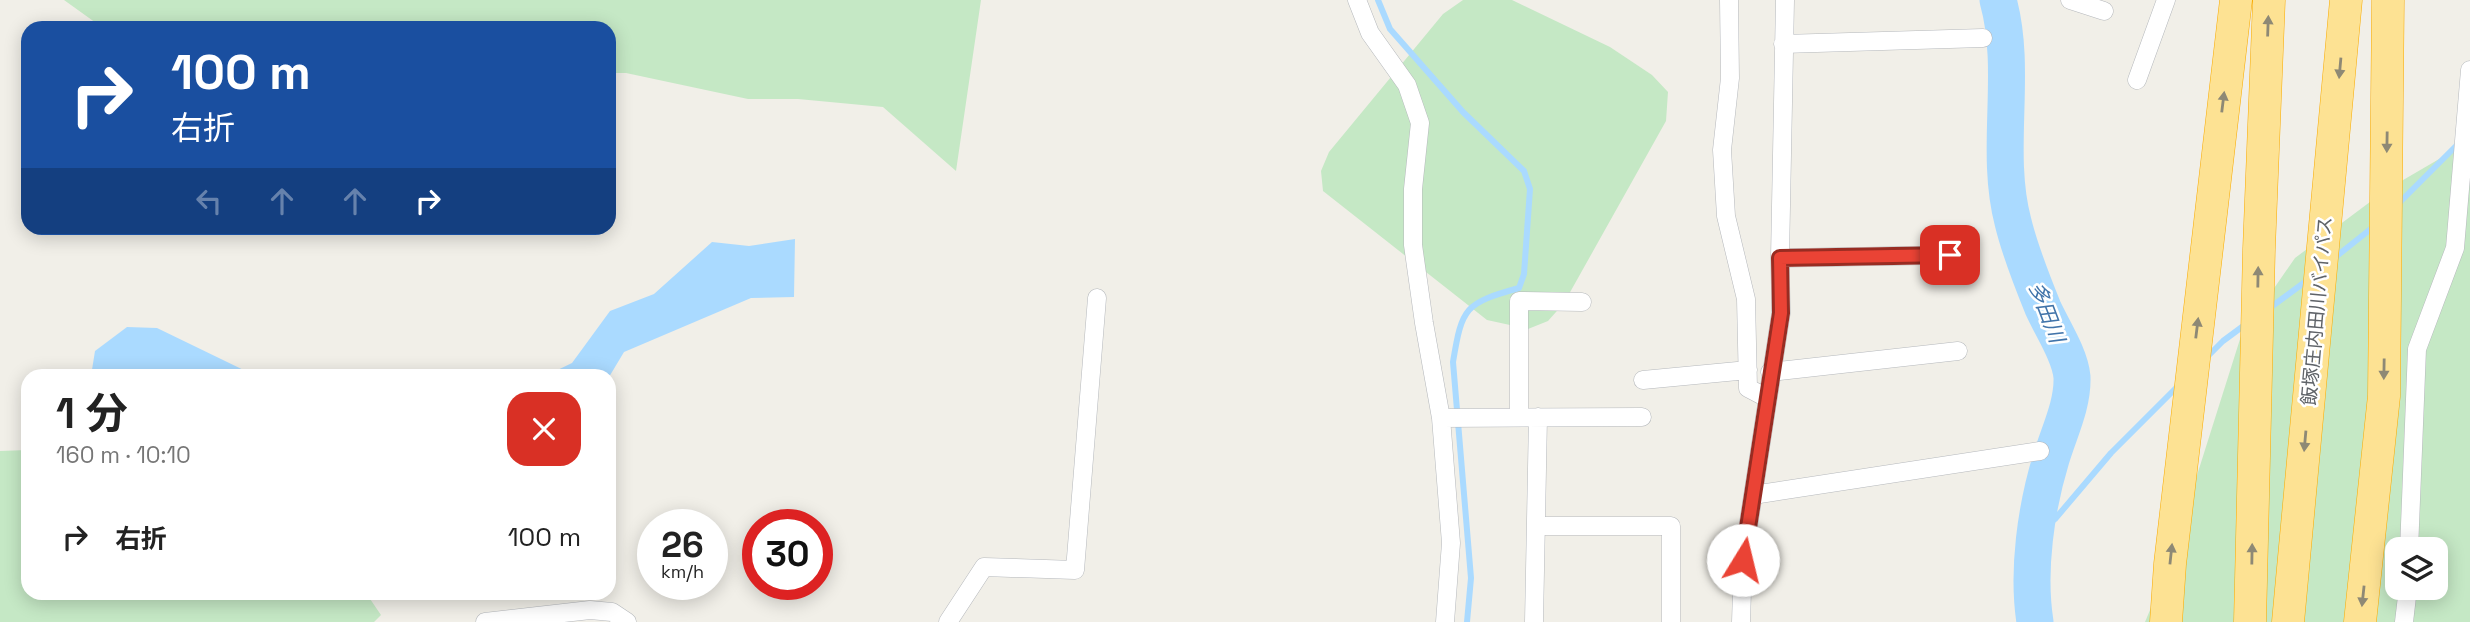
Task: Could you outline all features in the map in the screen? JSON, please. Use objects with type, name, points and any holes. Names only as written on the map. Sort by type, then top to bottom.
[{"type":"highway","points":[[2166,622],[2173,537],[2236,0]]},
{"type":"highway","points":[[2250,622],[2259,249],[2269,0]]},
{"type":"highway","name":"飯塚庄内田川バイパス","points":[[2288,622],[2346,0]]},
{"type":"highway","points":[[2360,622],[2384,396],[2388,0]]},
{"type":"street","points":[[1357,0],[1370,33],[1407,85],[1420,123],[1413,189],[1413,245],[1441,418],[1451,543],[1445,622]]},
{"type":"street","points":[[1729,0],[1730,78],[1722,150],[1726,216],[1746,299],[1748,388],[1768,398]]},
{"type":"street","points":[[1741,622],[1743,560],[1781,313],[1783,44],[1786,0]]},
{"type":"street","points":[[2070,0],[2104,11]]},
{"type":"street","points":[[2137,80],[2166,0]]},
{"type":"street","points":[[1783,44],[1983,38]]},
{"type":"street","points":[[2410,537],[2417,349],[2455,247],[2470,70]]},
{"type":"street","points":[[1780,258],[1950,255]]},
{"type":"street","points":[[948,622],[984,567],[1075,570],[1097,298]]},
{"type":"street","points":[[1519,417],[1519,301],[1582,302]]},
{"type":"street","points":[[1770,372],[1958,351]]},
{"type":"street","points":[[1643,380],[1748,370]]},
{"type":"street","points":[[1534,622],[1538,417]]},
{"type":"street","points":[[1441,418],[1642,417]]},
{"type":"street","points":[[1753,495],[2040,451]]},
{"type":"street","points":[[1536,526],[1671,526],[1671,622]]},
{"type":"street","points":[[2404,622],[2407,600]]},
{"type":"street","points":[[485,622],[590,610],[612,612],[627,622]]},
{"type":"green space","points":[[64,0],[981,0],[956,171],[883,107],[798,99],[748,99],[616,73],[616,21],[93,21]]},
{"type":"green space","points":[[1463,0],[1512,0],[1610,47],[1652,75],[1668,92],[1666,121],[1564,303],[1548,321],[1528,329],[1487,320],[1323,191],[1321,171],[1329,152],[1443,14]]},
{"type":"green space","points":[[2470,141],[2470,622],[2145,622],[2168,567],[2241,336],[2295,258],[2386,190]]},
{"type":"green space","points":[[21,450],[21,600],[371,600],[381,615],[374,622],[0,622],[0,451]]},
{"type":"water","points":[[795,239],[794,297],[751,298],[624,352],[614,369],[560,369],[572,363],[610,311],[654,294],[712,242],[749,246]]},
{"type":"water","points":[[127,327],[157,328],[242,369],[92,369],[95,351]]},
{"type":"waterway","points":[[1378,0],[1390,29],[1463,112],[1524,171],[1530,189],[1524,274],[1519,288],[1487,298],[1469,310],[1460,329],[1453,362],[1471,578],[1467,622]]},
{"type":"waterway","name":"多田川","points":[[1998,0],[2006,55],[2005,167],[2013,222],[2031,277],[2064,351],[2072,377],[2068,408],[2051,459],[2037,519],[2032,582],[2035,622]]},
{"type":"waterway","points":[[2397,205],[2459,143]]},
{"type":"waterway","points":[[2333,259],[2377,224]]},
{"type":"waterway","points":[[2267,310],[2309,279]]},
{"type":"waterway","points":[[2206,358],[2246,324]]},
{"type":"waterway","points":[[2037,531],[2055,519],[2111,453],[2179,385]]},
{"type":"route","points":[[1743,560],[1781,313],[1780,258],[1950,255]]}]
